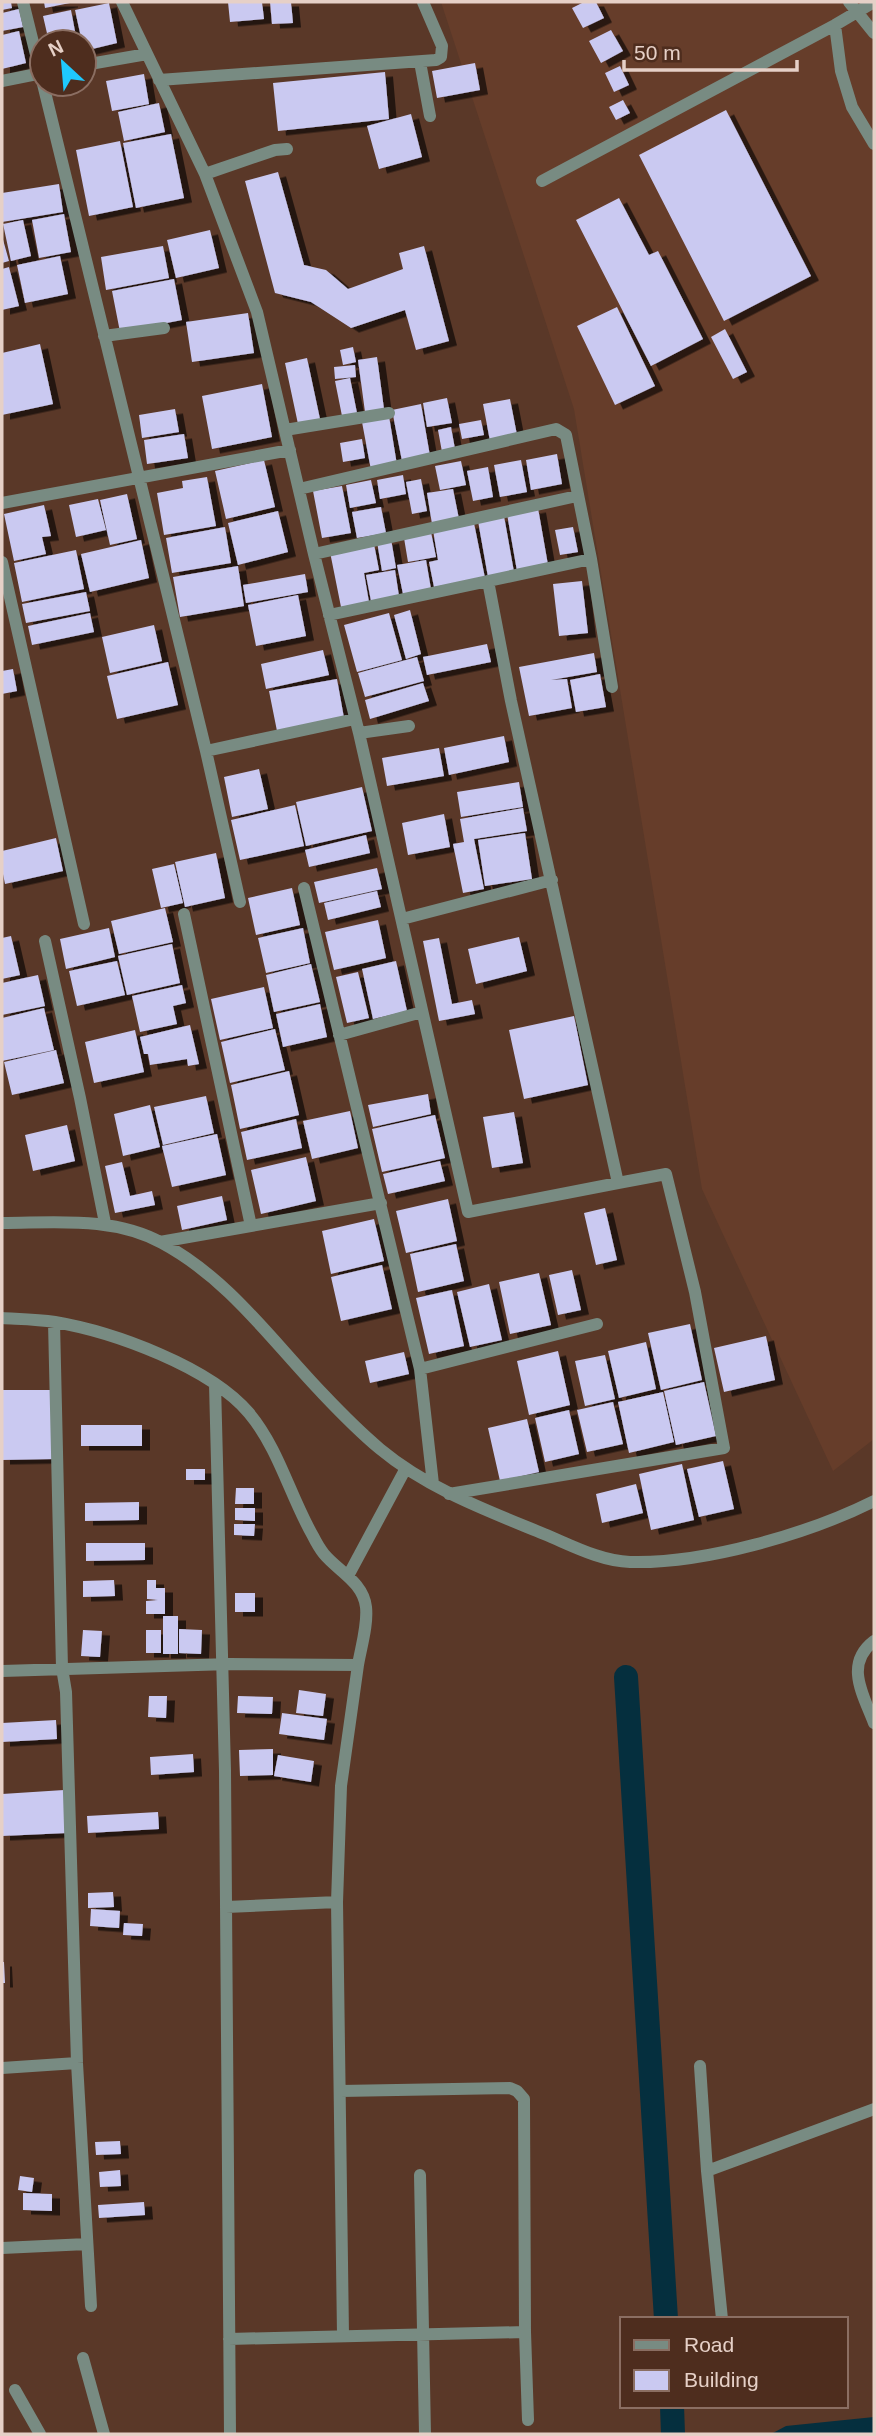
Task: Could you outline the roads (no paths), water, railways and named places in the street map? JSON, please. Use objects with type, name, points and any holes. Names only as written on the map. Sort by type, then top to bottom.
[{"type":"street","points":[[23,2],[30,28]]},
{"type":"street","points":[[125,2],[205,174],[257,312],[359,733],[468,1212],[666,1174],[695,1292],[724,1448],[449,1494]]},
{"type":"street","points":[[159,80],[436,60],[441,57],[442,51],[424,2]]},
{"type":"street","points":[[849,2],[874,33]]},
{"type":"street","points":[[542,181],[874,2]]},
{"type":"street","points":[[835,25],[841,71],[852,107],[874,145]]},
{"type":"street","points":[[98,63],[147,54]]},
{"type":"street","points":[[420,62],[430,116]]},
{"type":"street","points":[[2,82],[28,79]]},
{"type":"street","points":[[47,98],[206,751],[240,902]]},
{"type":"street","points":[[205,174],[275,150],[287,149]]},
{"type":"street","points":[[104,336],[164,328]]},
{"type":"street","points":[[285,430],[389,413]]},
{"type":"street","points":[[299,489],[556,429],[566,435],[591,559],[612,687]]},
{"type":"street","points":[[2,503],[290,450]]},
{"type":"street","points":[[314,555],[577,496]]},
{"type":"street","points":[[329,615],[591,559]]},
{"type":"street","points":[[2,562],[84,924]]},
{"type":"street","points":[[488,581],[511,701],[618,1183]]},
{"type":"street","points":[[206,751],[355,719]]},
{"type":"street","points":[[359,733],[409,726]]},
{"type":"street","points":[[402,919],[552,880]]},
{"type":"street","points":[[304,888],[420,1369],[433,1484]]},
{"type":"street","points":[[184,914],[251,1226]]},
{"type":"street","points":[[45,941],[105,1223]]},
{"type":"street","points":[[339,1035],[422,1012]]},
{"type":"street","points":[[160,1241],[381,1203]]},
{"type":"street","points":[[2,1223],[105,1223],[160,1241],[204,1269],[234,1297],[324,1395],[380,1449],[405,1468],[449,1494],[594,1555],[627,1562],[662,1560],[747,1545],[848,1514],[874,1501]]},
{"type":"street","points":[[2,1318],[54,1322],[108,1335],[179,1363],[215,1384],[248,1412],[267,1439],[318,1544],[324,1554],[358,1588],[366,1609],[341,1786],[337,1902],[342,2335]]},
{"type":"street","points":[[54,1322],[62,1668],[66,1705],[77,2063],[92,2306]]},
{"type":"street","points":[[420,1369],[597,1324]]},
{"type":"street","points":[[215,1384],[226,1908],[230,2434]]},
{"type":"street","points":[[348,1576],[405,1468]]},
{"type":"street","points":[[874,1640],[858,1659],[859,1685],[874,1723]]},
{"type":"street","points":[[2,1671],[222,1664],[358,1665]]},
{"type":"street","points":[[226,1908],[337,1902]]},
{"type":"street","points":[[2,2068],[77,2063]]},
{"type":"street","points":[[700,2066],[707,2171],[722,2317]]},
{"type":"street","points":[[340,2091],[510,2088],[524,2099],[524,2332],[528,2420]]},
{"type":"street","points":[[707,2171],[874,2109]]},
{"type":"street","points":[[420,2175],[425,2434]]},
{"type":"street","points":[[2,2248],[87,2244]]},
{"type":"street","points":[[229,2339],[524,2332]]},
{"type":"street","points":[[83,2358],[104,2434]]},
{"type":"street","points":[[15,2390],[40,2434]]},
{"type":"water","points":[[874,2417],[874,2434],[771,2434],[786,2426]]},
{"type":"waterway","points":[[626,1677],[666,2317]]},
{"type":"waterway","points":[[672,2408],[673,2434]]}]
